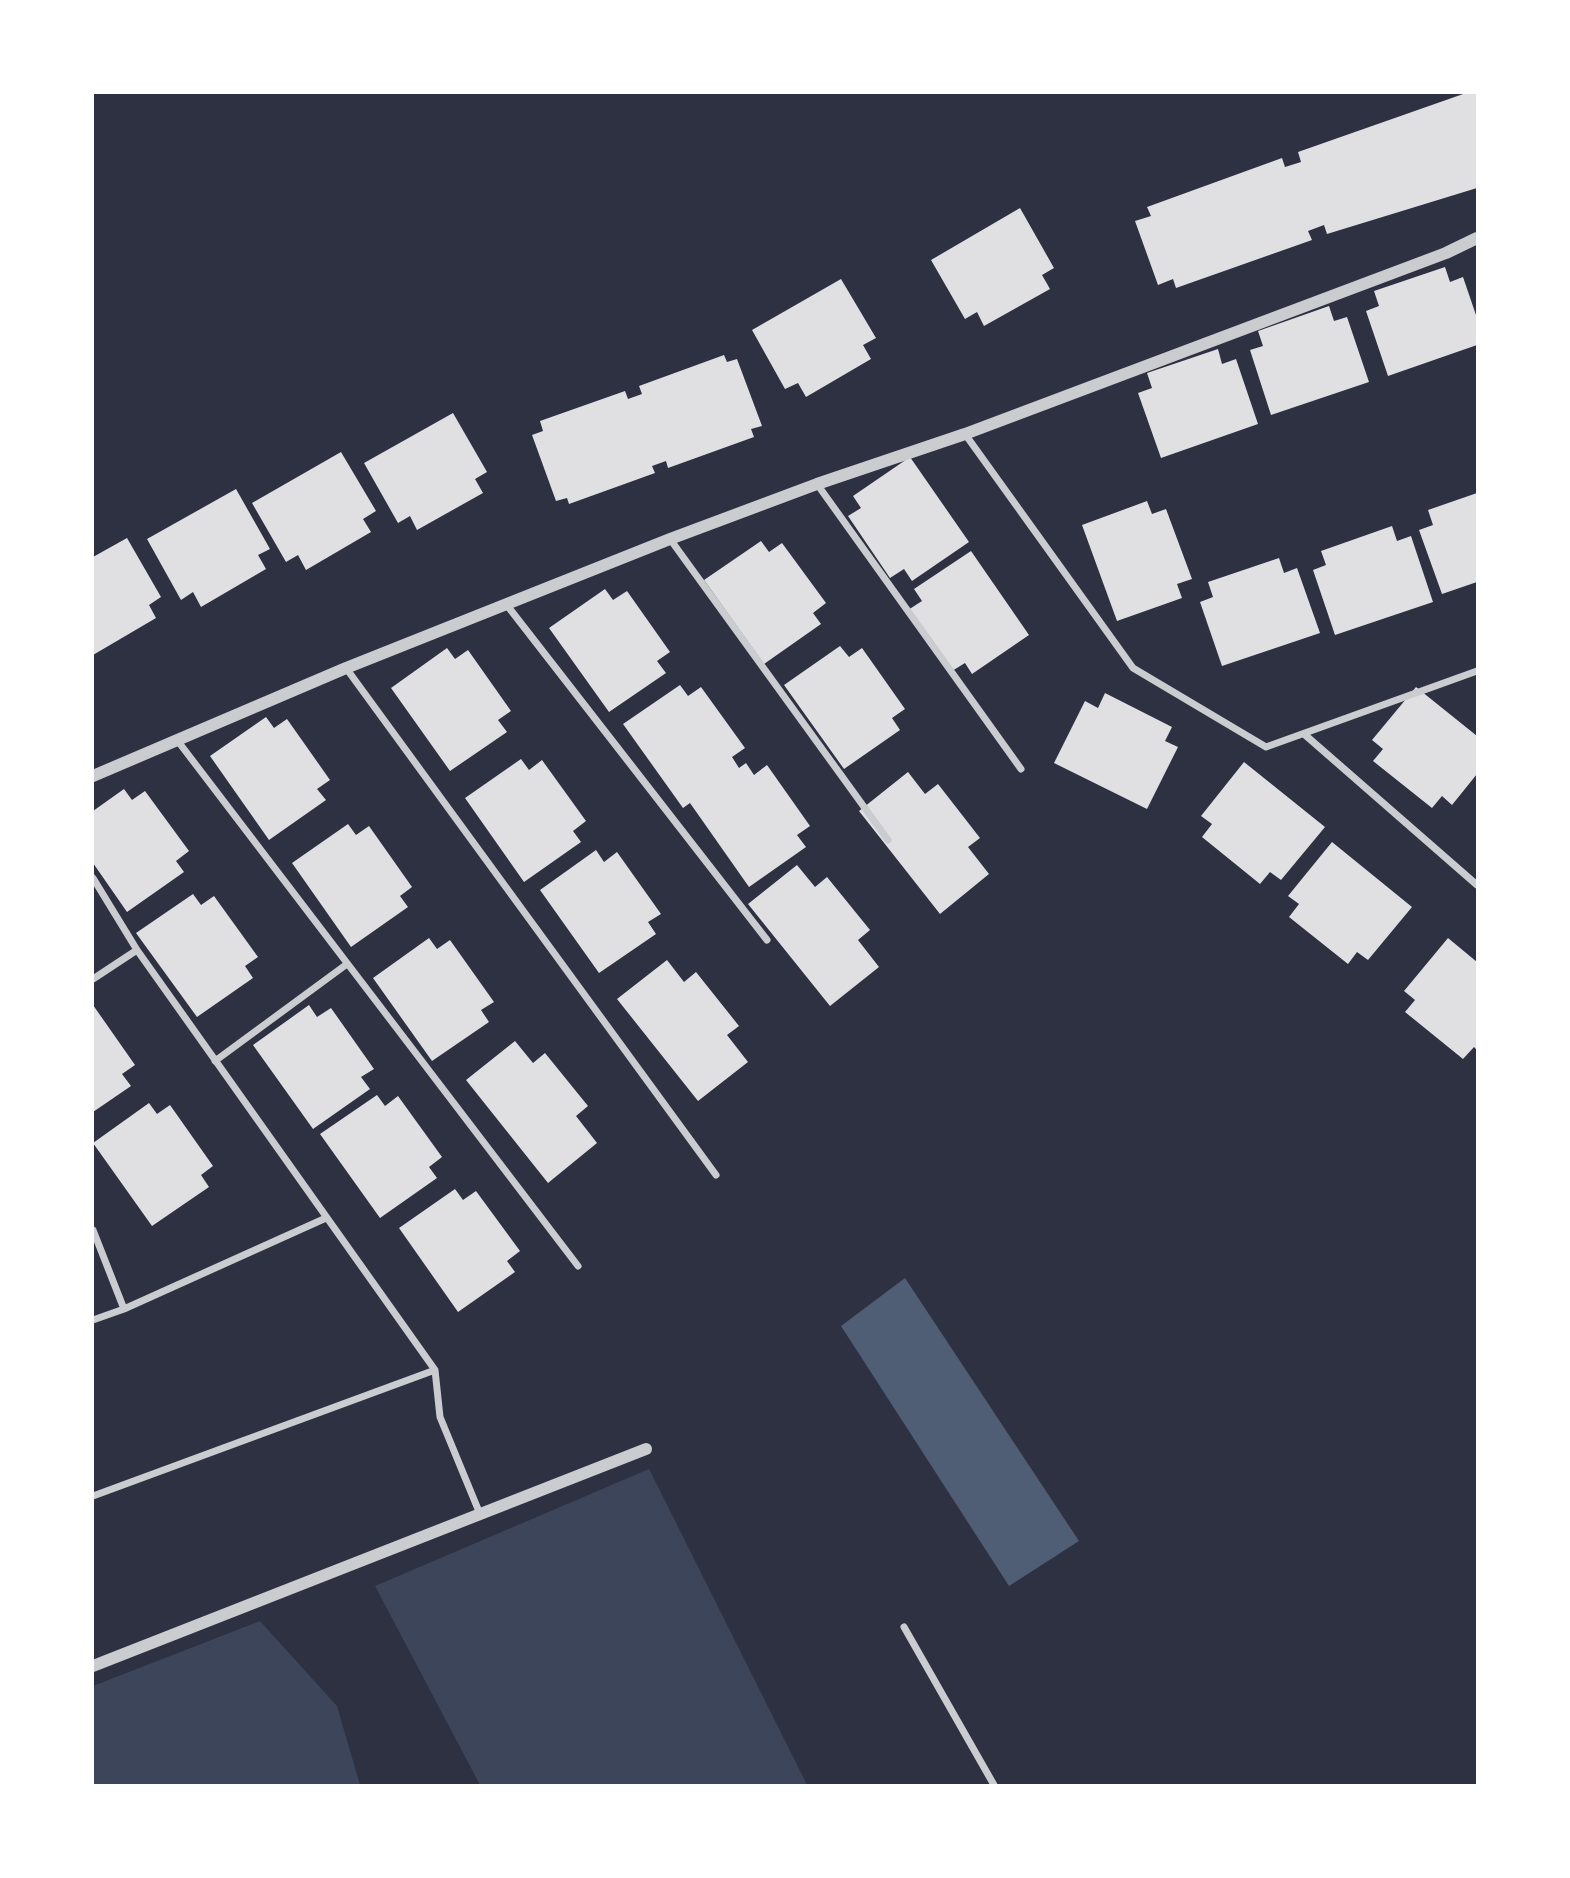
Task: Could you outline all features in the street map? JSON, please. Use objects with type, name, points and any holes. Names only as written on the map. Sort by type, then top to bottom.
[{"type":"street","points":[[93,776],[346,668],[670,539],[817,484],[965,434],[1446,253],[1477,238]]},
{"type":"street","points":[[1446,253],[1477,247]]},
{"type":"street","points":[[965,434],[1133,668],[1266,747],[1476,672]]},
{"type":"street","points":[[817,484],[1021,769]]},
{"type":"street","points":[[670,539],[888,840]]},
{"type":"street","points":[[506,604],[767,940]]},
{"type":"street","points":[[346,668],[716,1175]]},
{"type":"street","points":[[1304,734],[1477,885]]},
{"type":"street","points":[[177,740],[578,1266]]},
{"type":"street","points":[[93,878],[137,950],[435,1370],[440,1417],[480,1514]]},
{"type":"street","points":[[93,979],[137,950]]},
{"type":"street","points":[[215,1061],[347,964]]},
{"type":"street","points":[[93,1320],[124,1309],[326,1218]]},
{"type":"street","points":[[93,1230],[124,1309]]},
{"type":"street","points":[[93,1496],[435,1370]]},
{"type":"street","points":[[93,1666],[646,1449]]},
{"type":"street","points":[[904,1627],[993,1785]]},
{"type":"shaded area","points":[[905,1278],[1079,1541],[1009,1586],[841,1326]]},
{"type":"shaded area","points":[[649,1469],[807,1785],[480,1785],[375,1586]]},
{"type":"shaded area","points":[[260,1621],[337,1706],[360,1785],[93,1785],[93,1686]]},
{"type":"building","points":[[1466,93],[1477,93],[1477,188],[1327,234],[1324,225],[1308,231],[1312,240],[1176,288],[1173,279],[1158,285],[1135,221],[1151,216],[1147,207],[1282,158],[1285,167],[1301,162],[1298,152]]},
{"type":"building","points":[[1020,208],[1054,268],[1042,275],[1050,289],[984,326],[977,312],[965,319],[931,260]]},
{"type":"building","points":[[1445,267],[1450,282],[1463,277],[1477,318],[1477,345],[1388,376],[1366,311],[1379,306],[1374,291]]},
{"type":"building","points":[[841,279],[876,338],[863,345],[871,359],[806,397],[798,383],[785,389],[752,330]]},
{"type":"building","points":[[1329,306],[1334,321],[1347,317],[1369,382],[1271,415],[1250,350],[1263,346],[1258,331]]},
{"type":"building","points":[[1218,349],[1222,364],[1236,359],[1258,424],[1161,458],[1138,393],[1152,388],[1147,373]]},
{"type":"building","points":[[724,355],[727,362],[737,359],[762,426],[751,429],[754,437],[668,468],[666,461],[652,466],[655,473],[569,504],[567,498],[556,501],[532,435],[543,431],[540,421],[625,391],[628,399],[642,394],[639,386]]},
{"type":"building","points":[[453,413],[487,472],[475,479],[483,493],[417,530],[410,516],[398,523],[364,463]]},
{"type":"building","points":[[341,452],[376,511],[363,519],[371,532],[306,570],[298,555],[286,562],[252,503]]},
{"type":"building","points":[[910,457],[969,542],[912,581],[904,569],[890,578],[848,516],[861,508],[853,496]]},
{"type":"building","points":[[236,489],[270,549],[258,555],[266,569],[201,607],[193,592],[181,600],[147,539]]},
{"type":"building","points":[[1477,493],[1477,582],[1442,594],[1419,530],[1433,525],[1428,510]]},
{"type":"building","points":[[1147,501],[1152,514],[1166,509],[1192,579],[1177,584],[1182,598],[1117,621],[1082,525]]},
{"type":"building","points":[[1392,526],[1397,541],[1411,536],[1433,602],[1335,635],[1313,570],[1326,565],[1321,551]]},
{"type":"building","points":[[127,538],[161,597],[149,605],[156,618],[93,655],[93,557]]},
{"type":"building","points":[[761,541],[769,552],[782,543],[826,603],[813,613],[821,624],[764,664],[704,580]]},
{"type":"building","points":[[971,551],[1029,635],[972,674],[965,663],[952,671],[908,610],[922,601],[914,589]]},
{"type":"building","points":[[1279,558],[1284,573],[1297,568],[1320,633],[1222,666],[1200,602],[1213,597],[1208,582]]},
{"type":"building","points":[[605,589],[613,600],[627,591],[670,652],[657,661],[666,673],[609,712],[549,628]]},
{"type":"building","points":[[840,646],[849,657],[862,648],[905,709],[892,718],[900,730],[844,769],[784,685]]},
{"type":"building","points":[[447,648],[455,659],[468,650],[511,711],[498,720],[507,732],[450,771],[391,688]]},
{"type":"building","points":[[680,685],[688,696],[701,687],[745,748],[732,757],[739,768],[746,763],[754,775],[767,765],[810,826],[797,835],[806,847],[749,887],[690,803],[683,808],[623,724]]},
{"type":"building","points":[[1416,687],[1477,736],[1477,774],[1452,805],[1442,796],[1432,808],[1373,761],[1383,749],[1372,740]]},
{"type":"building","points":[[1105,693],[1172,727],[1165,741],[1178,747],[1147,809],[1054,763],[1085,701],[1098,708]]},
{"type":"building","points":[[266,717],[274,728],[287,719],[330,780],[317,789],[326,800],[269,840],[210,756]]},
{"type":"building","points":[[521,759],[529,770],[542,760],[586,821],[573,831],[581,842],[524,882],[465,798]]},
{"type":"building","points":[[1244,762],[1325,827],[1281,880],[1270,872],[1260,884],[1202,837],[1212,824],[1201,816]]},
{"type":"building","points":[[908,772],[925,794],[938,784],[980,838],[968,847],[989,874],[940,914],[859,811]]},
{"type":"building","points":[[124,789],[132,800],[145,791],[189,851],[176,861],[184,872],[127,912],[93,863],[93,811]]},
{"type":"building","points":[[348,824],[356,835],[369,826],[412,887],[400,896],[408,907],[351,947],[292,863]]},
{"type":"building","points":[[1332,842],[1412,907],[1368,960],[1357,952],[1348,964],[1289,917],[1299,904],[1288,896]]},
{"type":"building","points":[[596,850],[604,862],[617,852],[661,914],[648,922],[656,934],[599,973],[540,890]]},
{"type":"building","points":[[797,865],[815,887],[827,877],[870,930],[858,940],[879,967],[830,1006],[748,904]]},
{"type":"building","points":[[193,894],[201,905],[214,896],[258,957],[245,966],[253,978],[197,1017],[136,933]]},
{"type":"building","points":[[429,938],[437,949],[450,940],[494,1002],[481,1010],[489,1022],[432,1061],[373,978]]},
{"type":"building","points":[[1448,938],[1477,962],[1477,1050],[1474,1047],[1463,1059],[1405,1012],[1415,1000],[1404,991]]},
{"type":"building","points":[[667,960],[684,982],[696,972],[739,1026],[727,1035],[748,1062],[698,1101],[617,999]]},
{"type":"building","points":[[93,1005],[135,1065],[122,1074],[131,1086],[93,1112]]},
{"type":"building","points":[[309,1005],[317,1017],[331,1008],[374,1069],[361,1077],[370,1089],[313,1129],[253,1045]]},
{"type":"building","points":[[515,1041],[533,1063],[545,1053],[588,1106],[576,1116],[597,1143],[548,1183],[466,1080]]},
{"type":"building","points":[[377,1095],[385,1106],[398,1096],[442,1157],[429,1167],[437,1178],[380,1218],[320,1134]]},
{"type":"building","points":[[149,1103],[157,1114],[170,1105],[213,1166],[201,1175],[209,1187],[152,1226],[93,1143]]},
{"type":"building","points":[[455,1189],[463,1200],[476,1191],[520,1251],[507,1261],[515,1272],[458,1312],[399,1228]]}]
